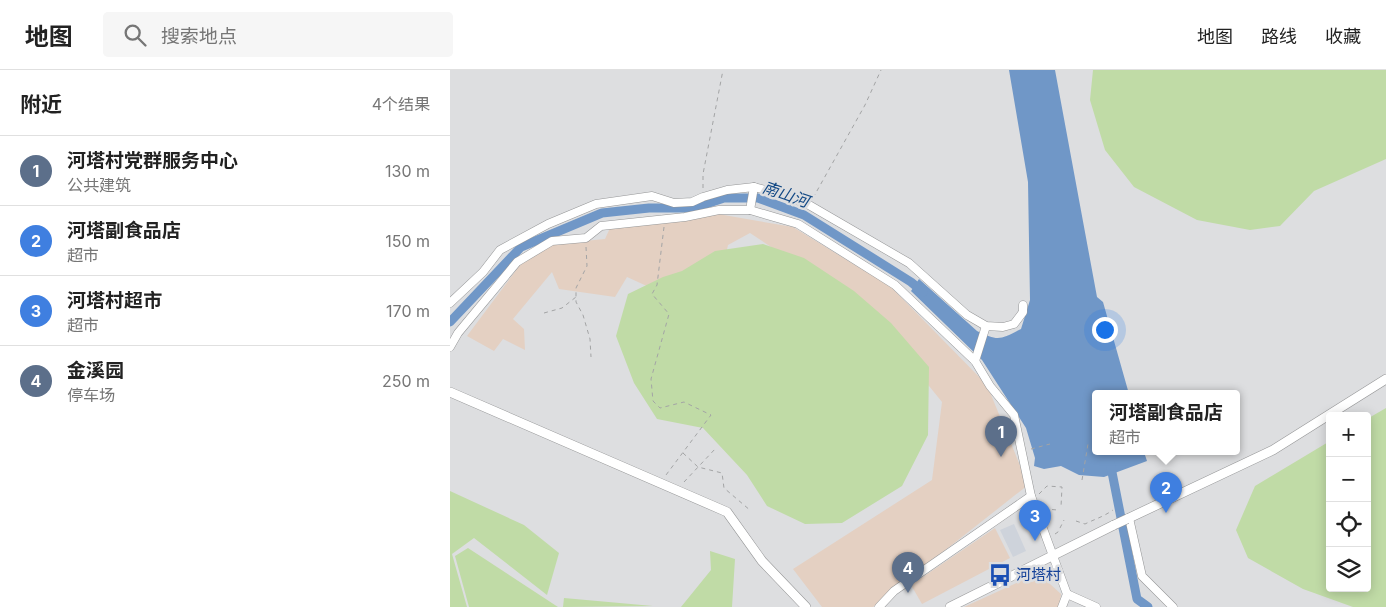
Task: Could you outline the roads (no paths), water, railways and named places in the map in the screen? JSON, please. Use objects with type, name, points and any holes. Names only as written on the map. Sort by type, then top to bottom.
[{"type":"street","points":[[750,210],[754,187]]},
{"type":"street","points":[[450,303],[482,272],[500,250],[548,224],[596,204],[652,196],[674,202],[692,202],[728,190],[754,187],[785,195],[810,205],[909,263],[968,315],[986,326],[1003,327],[1014,324],[1022,312],[1023,305]]},
{"type":"street","points":[[450,347],[458,333],[517,262],[552,241],[586,238],[601,226],[685,217],[718,210],[750,210],[798,224],[895,285],[976,361],[990,386],[1014,415],[1033,501],[1067,594],[1062,607]]},
{"type":"street","points":[[548,224],[552,241]]},
{"type":"street","points":[[976,361],[986,326]]},
{"type":"street","points":[[950,607],[1114,525],[1273,450],[1386,379]]},
{"type":"street","points":[[450,392],[727,512],[762,561],[806,607]]},
{"type":"street","points":[[879,607],[894,591],[1033,501]]},
{"type":"street","points":[[1128,519],[1142,576],[1172,607]]},
{"type":"street","points":[[1067,594],[1096,607]]},
{"type":"water","points":[[1009,70],[1055,70],[1097,297],[1103,302],[1128,390],[1092,390],[1092,455],[1145,455],[1147,461],[1104,477],[1079,475],[1061,466],[1044,469],[1034,466],[1035,458],[1026,428],[982,360],[911,291],[919,279],[977,331],[990,337],[1004,337],[1021,329],[1030,300],[1028,182]]},
{"type":"waterway","name":"南山河","points":[[450,322],[521,247],[602,213],[649,208],[694,208],[724,198],[758,198],[804,215],[911,282],[923,292]]},
{"type":"waterway","points":[[1109,455],[1137,599],[1148,607]]},
{"type":"place","name":"河塔村党群服务中心","points":[[1001,457]]},
{"type":"place","name":"河塔副食品店","points":[[1166,513]]},
{"type":"place","name":"河塔村超市","points":[[1035,541]]},
{"type":"place","name":"河塔村","points":[[1000,575]]},
{"type":"place","name":"金溪园","points":[[908,593]]}]
